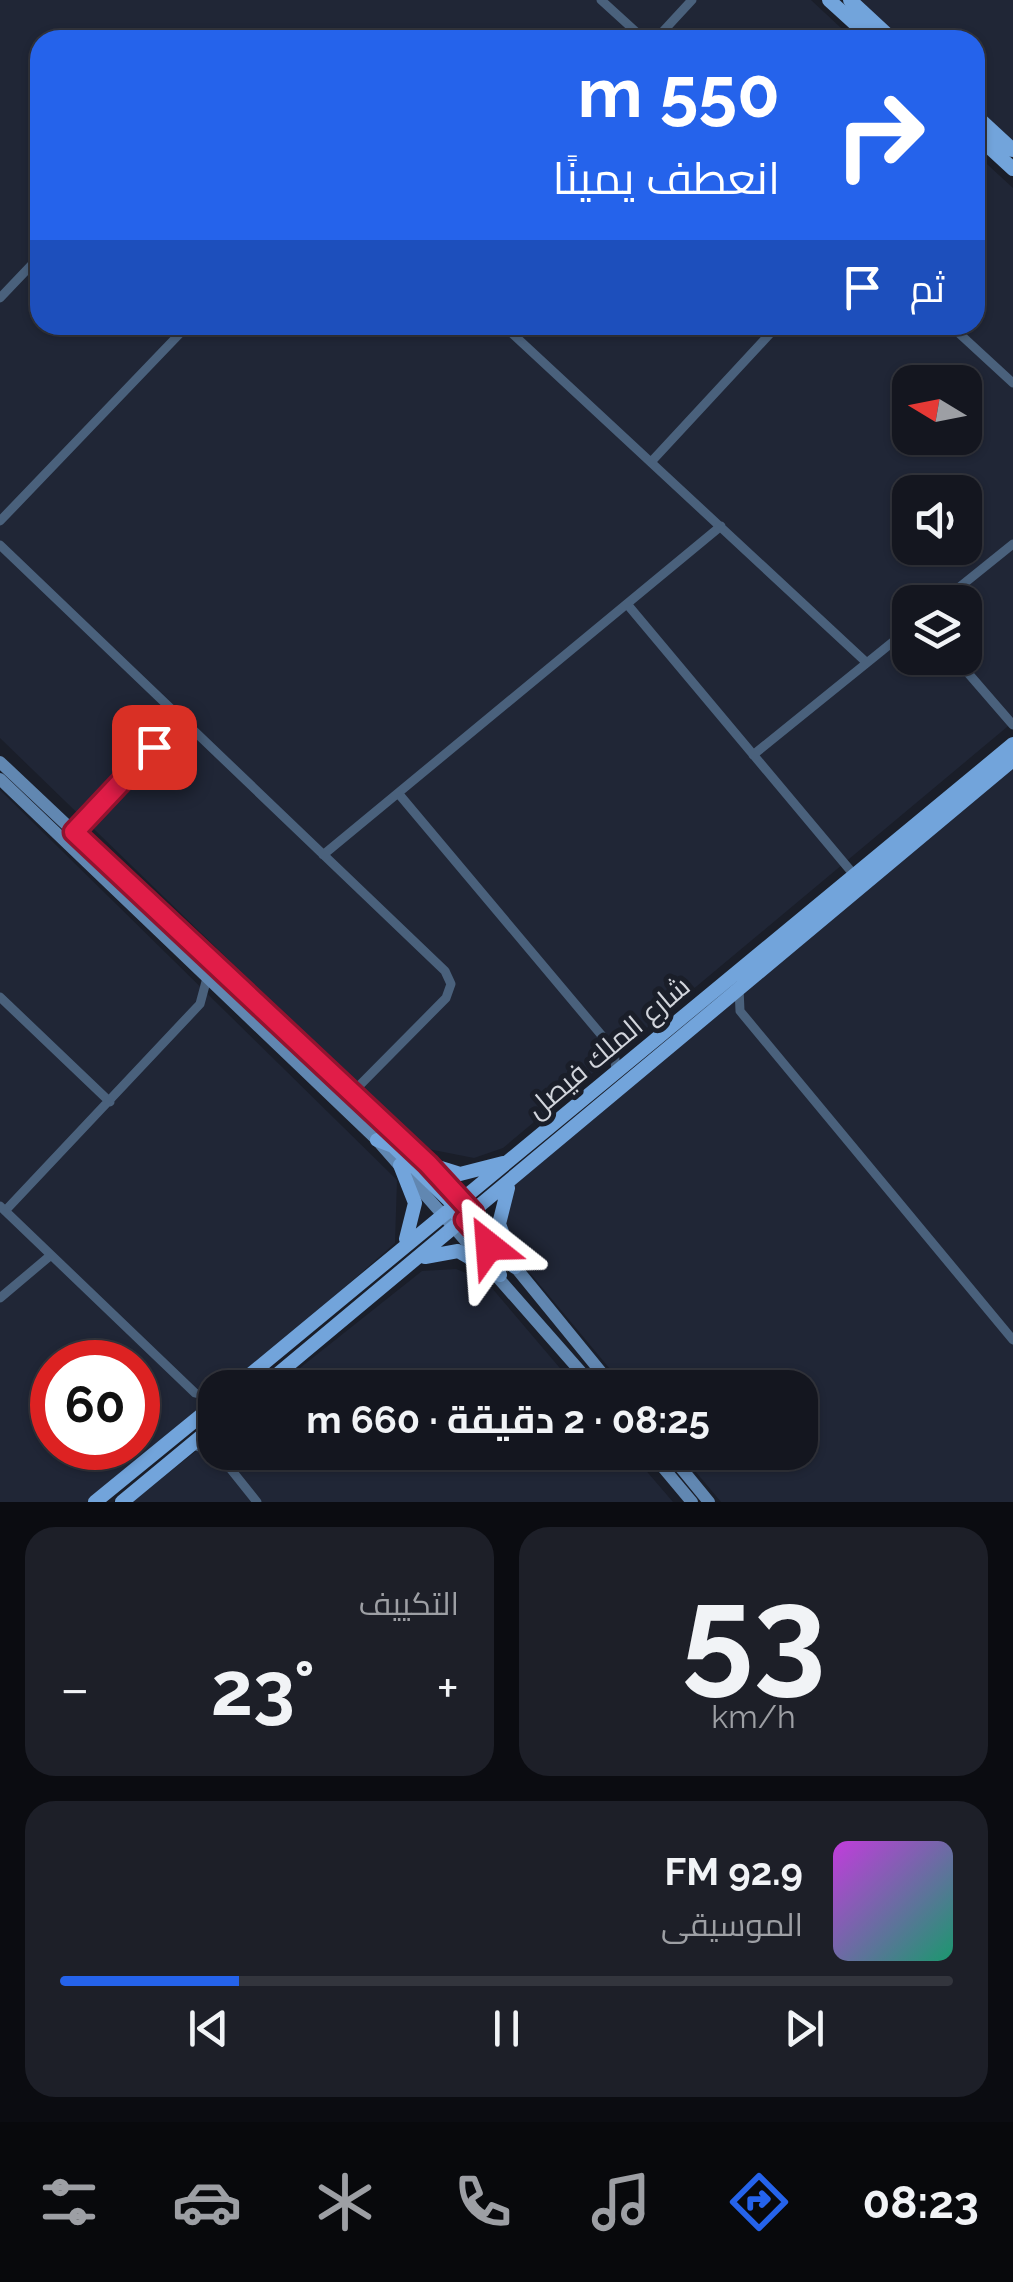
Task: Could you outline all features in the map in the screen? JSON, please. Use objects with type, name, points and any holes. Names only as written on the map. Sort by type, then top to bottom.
[{"type":"main road","points":[[829,0],[862,30]]},
{"type":"main road","points":[[850,0],[882,30]]},
{"type":"main road","points":[[985,124],[1013,150]]},
{"type":"main road","points":[[985,143],[1013,169]]},
{"type":"main road","name":"شارع الملك فيصل","points":[[256,1370],[1012,750]]},
{"type":"main road","name":"شارع الملك فيصل","points":[[284,1370],[715,1008],[1012,750]]},
{"type":"main road","points":[[0,762],[428,1164],[453,1206]]},
{"type":"main road","points":[[0,780],[400,1165],[453,1206]]},
{"type":"main road","points":[[378,1140],[392,1146],[515,1268],[599,1370]]},
{"type":"main road","points":[[428,1164],[460,1174],[508,1161]]},
{"type":"main road","points":[[400,1165],[416,1203],[404,1246]]},
{"type":"main road","points":[[510,1182],[498,1224],[515,1268]]},
{"type":"main road","points":[[465,1220],[500,1276],[580,1370]]},
{"type":"main road","points":[[407,1267],[435,1253],[458,1250],[500,1276]]},
{"type":"main road","points":[[95,1502],[198,1419]]},
{"type":"main road","points":[[122,1502],[198,1440]]},
{"type":"main road","points":[[150,1480],[146,1472],[170,1450],[164,1446]]},
{"type":"main road","points":[[665,1470],[692,1502]]},
{"type":"main road","points":[[683,1470],[709,1502]]},
{"type":"street","points":[[601,0],[635,30]]},
{"type":"street","points":[[664,30],[692,0]]},
{"type":"street","points":[[0,298],[30,266]]},
{"type":"street","points":[[0,521],[178,335]]},
{"type":"street","points":[[514,335],[867,663]]},
{"type":"street","points":[[651,462],[769,335]]},
{"type":"street","points":[[961,335],[1013,383]]},
{"type":"street","points":[[324,855],[720,526]]},
{"type":"street","points":[[963,585],[1013,544]]},
{"type":"street","points":[[0,545],[445,971],[451,984],[446,998],[352,1093]]},
{"type":"street","points":[[626,604],[855,876]]},
{"type":"street","points":[[754,756],[892,643]]},
{"type":"street","points":[[969,675],[1010,722],[1012,750]]},
{"type":"street","points":[[74,832],[181,718]]},
{"type":"street","points":[[398,793],[614,1050],[616,1072]]},
{"type":"street","points":[[198,1393],[3,1209],[110,1102],[200,1004],[207,978]]},
{"type":"street","points":[[740,986],[740,1011],[1013,1340]]},
{"type":"street","points":[[0,996],[110,1102]]},
{"type":"street","points":[[200,1004],[226,997]]},
{"type":"street","points":[[715,1008],[740,1011]]},
{"type":"street","points":[[614,1050],[638,1054]]},
{"type":"street","points":[[0,1298],[51,1255]]},
{"type":"street","points":[[195,1392],[198,1412]]},
{"type":"street","points":[[190,1445],[198,1447]]},
{"type":"street","points":[[231,1470],[257,1502]]},
{"type":"shaded area","points":[[0,0],[811,0],[843,30],[30,30],[30,335],[985,335],[985,162],[1013,188],[1013,722],[503,1148],[474,1158],[423,1148],[0,738]]},
{"type":"shaded area","points":[[855,0],[1013,0],[1013,145],[985,120],[985,30],[887,30]]},
{"type":"shaded area","points":[[1013,766],[1013,1502],[721,1502],[694,1470],[818,1470],[818,1370],[611,1370],[510,1249],[506,1214],[516,1178]]},
{"type":"shaded area","points":[[0,790],[397,1180],[395,1243],[251,1370],[198,1370],[198,1417],[160,1448],[160,1340],[30,1340],[30,1470],[134,1470],[95,1502],[0,1502]]},
{"type":"shaded area","points":[[456,1269],[486,1281],[562,1370],[297,1370],[422,1271]]},
{"type":"shaded area","points":[[198,1450],[198,1470],[646,1470],[673,1502],[132,1502]]},
{"type":"route","points":[[154,747],[74,832],[428,1164],[473,1213],[465,1220],[489,1246]]}]
